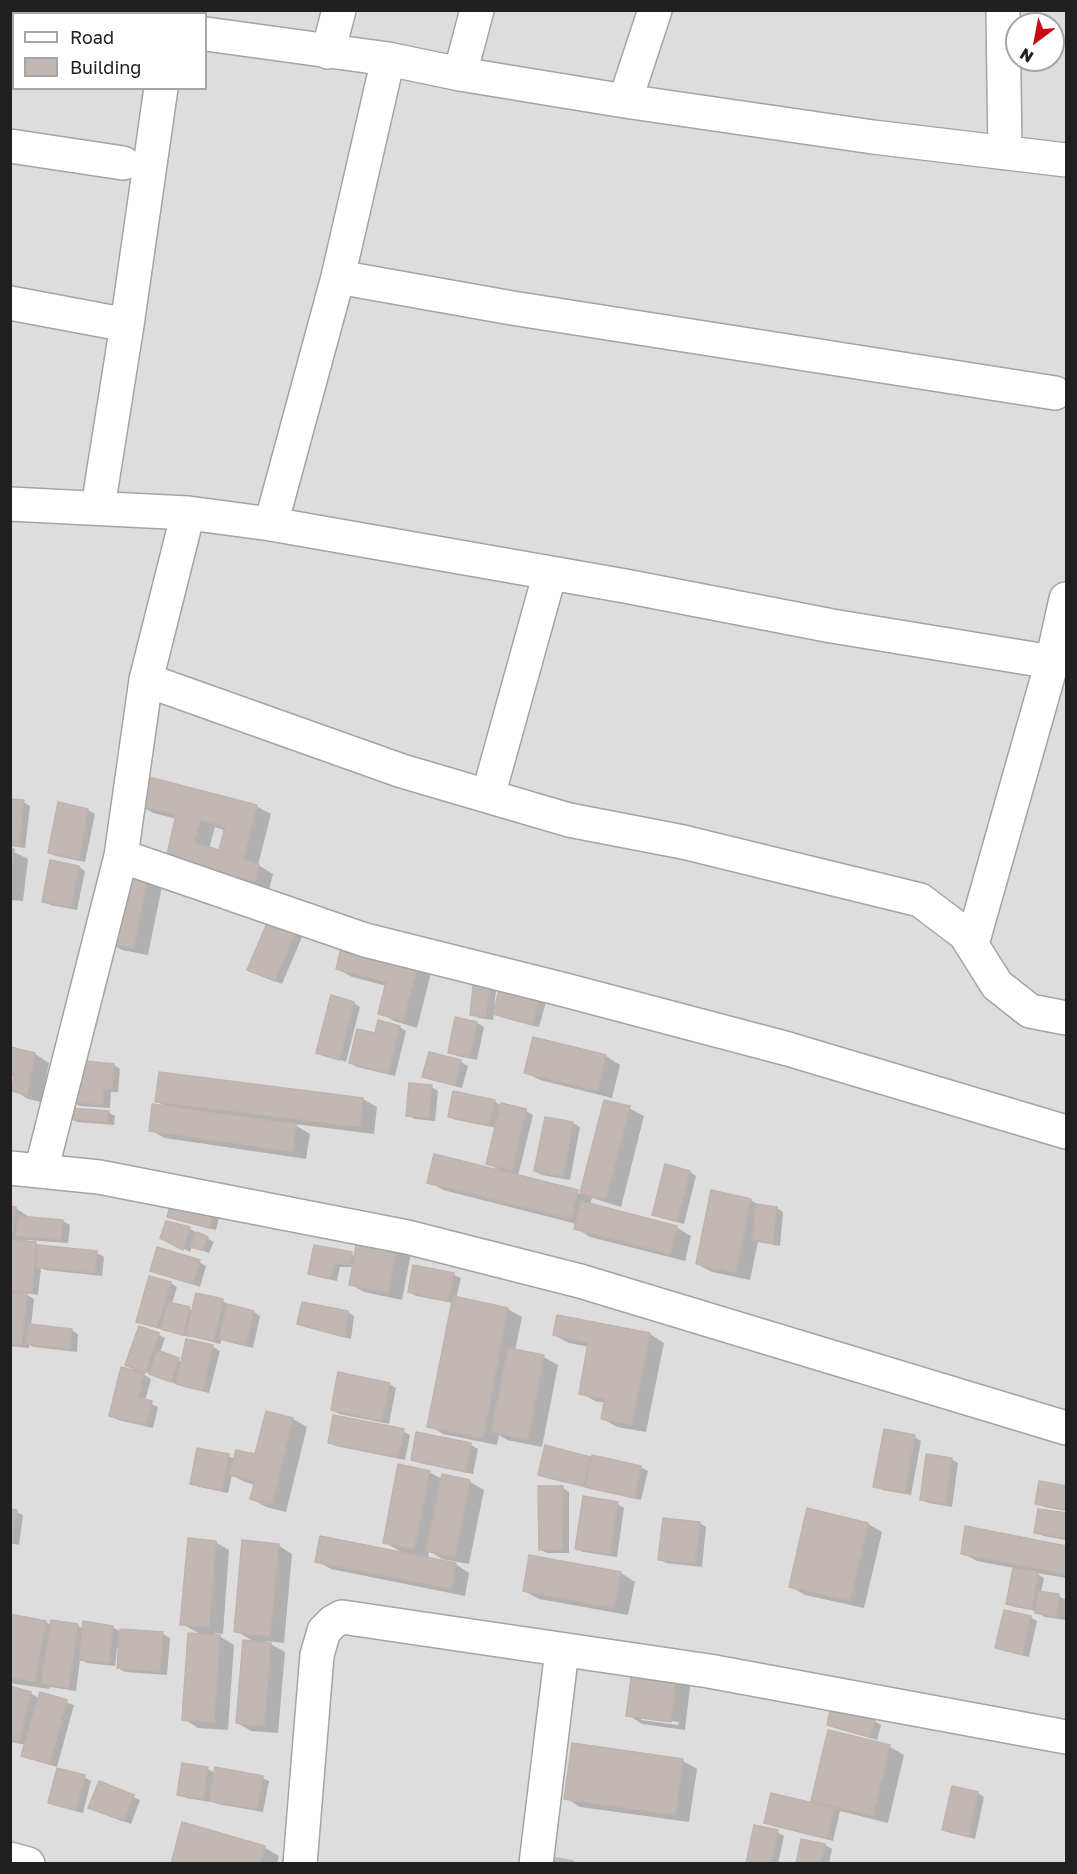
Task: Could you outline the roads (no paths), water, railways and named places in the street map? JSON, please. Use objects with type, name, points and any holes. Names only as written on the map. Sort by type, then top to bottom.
[{"type":"street","points":[[328,52],[339,10]]},
{"type":"street","points":[[460,74],[477,10]]},
{"type":"street","points":[[625,101],[655,10]]},
{"type":"street","points":[[1003,10],[1005,153]]},
{"type":"street","points":[[207,34],[387,59],[460,74],[625,101],[873,137],[1066,160]]},
{"type":"street","points":[[271,524],[338,277],[387,59]]},
{"type":"street","points":[[98,507],[161,90]]},
{"type":"street","points":[[10,146],[123,163]]},
{"type":"street","points":[[338,277],[512,308],[1055,393]]},
{"type":"street","points":[[10,303],[127,325]]},
{"type":"street","points":[[10,504],[188,513],[271,524],[832,626],[1059,646]]},
{"type":"street","points":[[188,513],[146,680],[121,856],[26,1169],[99,1177],[419,1240],[580,1281],[1066,1428]]},
{"type":"street","points":[[488,796],[550,573]]},
{"type":"street","points":[[972,944],[1059,646],[1066,599]]},
{"type":"street","points":[[146,680],[402,771],[569,820],[683,842],[920,900],[965,934],[997,985],[1030,1011],[1066,1018]]},
{"type":"street","points":[[121,856],[365,940],[788,1049],[1066,1132]]},
{"type":"street","points":[[300,1863],[317,1655],[324,1631],[342,1617],[709,1671],[1066,1737]]},
{"type":"street","points":[[536,1863],[562,1650]]},
{"type":"street","points":[[10,1858],[28,1863]]}]
